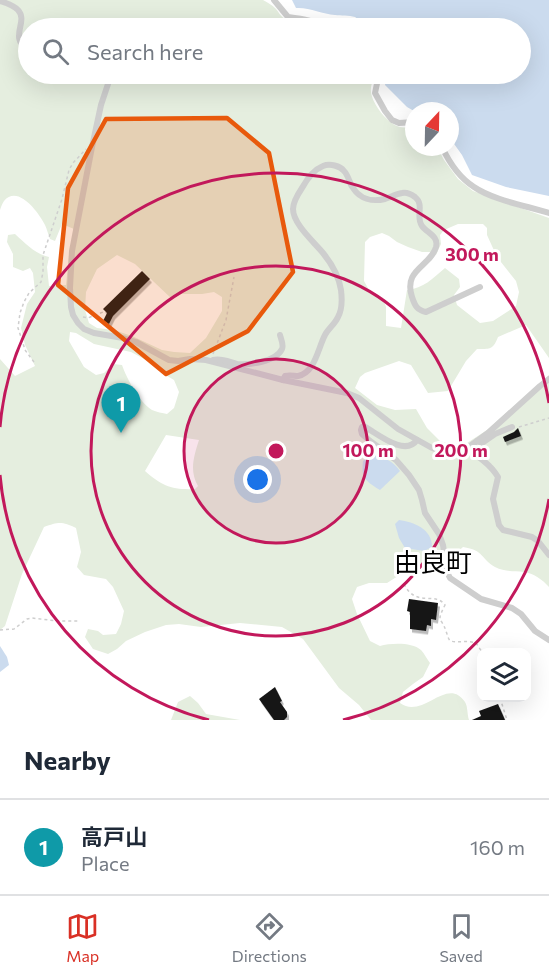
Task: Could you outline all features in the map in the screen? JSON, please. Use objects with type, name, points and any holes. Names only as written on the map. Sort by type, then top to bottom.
[{"type":"street","points":[[274,0],[288,17],[298,18]]},
{"type":"street","points":[[0,1],[17,9],[21,18]]},
{"type":"street","points":[[108,84],[93,142],[72,251],[70,288],[73,315],[84,329],[136,342],[169,360],[210,361],[283,380],[347,393],[359,398],[398,429],[432,448],[447,453],[466,449],[488,433],[549,379]]},
{"type":"street","points":[[377,84],[375,93],[392,120],[405,123]]},
{"type":"street","points":[[448,156],[462,178],[473,187],[496,197],[549,213]]},
{"type":"street","points":[[283,380],[285,376],[306,373],[341,309],[341,290],[335,270],[296,220],[293,211],[294,203],[309,177],[320,167],[327,164],[344,171],[352,187],[366,198],[375,200],[405,192],[417,198],[420,203],[420,224],[436,239],[437,245],[409,283],[414,305],[419,310],[426,312],[480,287]]},
{"type":"street","points":[[210,361],[217,358],[238,364],[261,363],[282,350],[280,335]]},
{"type":"street","points":[[417,440],[407,447],[400,446],[365,427],[361,430],[370,441],[396,460],[419,490],[424,513],[440,534],[450,578],[481,599],[512,608],[521,614],[535,631],[549,640]]},
{"type":"street","points":[[477,441],[482,443],[495,434],[512,427]]},
{"type":"street","points":[[466,449],[484,460],[494,469],[498,477],[493,499],[499,525],[503,530],[532,537],[549,555]]},
{"type":"path","points":[[34,362],[25,350],[18,328],[20,313],[29,293],[41,282],[43,255],[69,170],[93,142]]},
{"type":"path","points":[[210,361],[226,320],[234,277]]},
{"type":"path","points":[[79,315],[88,318],[104,312]]},
{"type":"path","points":[[512,427],[549,418]]},
{"type":"path","points":[[404,584],[408,592],[418,598],[438,599],[445,605],[440,621],[450,641],[472,642],[479,648]]},
{"type":"path","points":[[0,630],[14,628],[32,618],[79,621]]},
{"type":"path","points":[[501,702],[507,720]]},
{"type":"highlighted area","points":[[227,118],[269,153],[293,272],[248,331],[166,374],[58,285],[68,188],[106,119]]},
{"type":"green space","points":[[0,0],[263,0],[274,7],[284,18],[18,18],[18,84],[372,84],[372,97],[377,108],[395,125],[405,127],[405,156],[442,156],[458,179],[473,191],[549,218],[549,358],[526,325],[498,337],[490,348],[477,349],[466,361],[448,391],[428,393],[411,365],[399,361],[365,373],[360,377],[355,388],[377,405],[395,410],[416,409],[427,428],[440,441],[450,444],[467,443],[487,430],[549,375],[549,587],[541,579],[531,574],[506,571],[495,567],[475,550],[463,547],[453,556],[398,576],[387,583],[369,583],[357,587],[352,599],[370,641],[380,646],[407,644],[417,647],[430,663],[423,677],[403,692],[400,703],[409,707],[417,706],[450,693],[458,695],[465,702],[469,720],[371,720],[359,705],[339,688],[303,639],[282,627],[240,623],[201,627],[166,625],[126,641],[108,654],[93,649],[85,637],[88,629],[98,631],[103,635],[116,634],[124,611],[113,587],[106,579],[84,575],[77,567],[81,552],[76,528],[63,523],[44,527],[22,574],[5,626],[0,630],[0,359],[15,376],[35,366],[25,345],[21,328],[27,304],[35,292],[33,273],[30,268],[23,271],[13,267],[13,254],[7,242],[8,235],[15,234],[35,251],[49,257],[47,267],[49,286],[66,285],[74,229],[62,224],[55,241],[50,239],[45,225],[28,202],[15,196],[4,201],[0,210]],"holes":[[[458,224],[483,224],[487,228],[487,235],[497,257],[516,281],[519,292],[516,306],[493,321],[480,323],[457,305],[454,295],[460,287],[459,279],[445,268],[423,285],[407,290],[401,328],[386,326],[386,307],[383,298],[369,290],[364,281],[365,242],[370,237],[382,233],[408,247],[436,255],[441,244],[440,235],[444,230]],[[117,255],[135,264],[172,299],[180,294],[214,292],[222,297],[222,311],[206,338],[190,353],[162,350],[132,336],[114,330],[97,328],[89,323],[85,310],[86,292],[97,269]],[[70,332],[94,344],[131,352],[174,380],[179,392],[174,408],[167,414],[154,411],[147,406],[134,390],[122,365],[113,364],[104,373],[96,375],[84,367],[69,341]],[[166,435],[199,440],[193,463],[198,486],[195,489],[168,486],[145,471]]]},
{"type":"green space","points":[[190,696],[206,714],[240,720],[171,720],[178,702]]},
{"type":"water","points":[[292,0],[549,0],[549,196],[506,187],[472,175],[459,151],[459,102],[405,102],[405,105],[385,85],[531,84],[531,18],[356,18],[296,8]]},
{"type":"water","points":[[371,455],[387,460],[400,471],[380,490],[368,482],[364,476],[363,461]]},
{"type":"water","points":[[399,520],[426,531],[432,547],[424,551],[405,548],[395,524]]},
{"type":"water","points":[[0,646],[9,665],[0,672]]},
{"type":"building","points":[[142,271],[150,279],[113,316],[109,324],[103,321],[107,313],[103,309]]},
{"type":"building","points":[[518,428],[521,436],[505,442],[503,437]]},
{"type":"building","points":[[409,599],[438,603],[436,620],[431,619],[431,626],[427,625],[426,631],[410,629],[410,612],[407,611]]},
{"type":"building","points":[[275,687],[282,701],[280,702],[287,712],[284,720],[274,720],[259,699]]},
{"type":"building","points":[[498,704],[505,720],[472,720],[481,716],[479,711]]},
{"type":"place","name":"高戸山","points":[[121,433]]},
{"type":"district","name":"由良町","points":[[433,563]]}]
